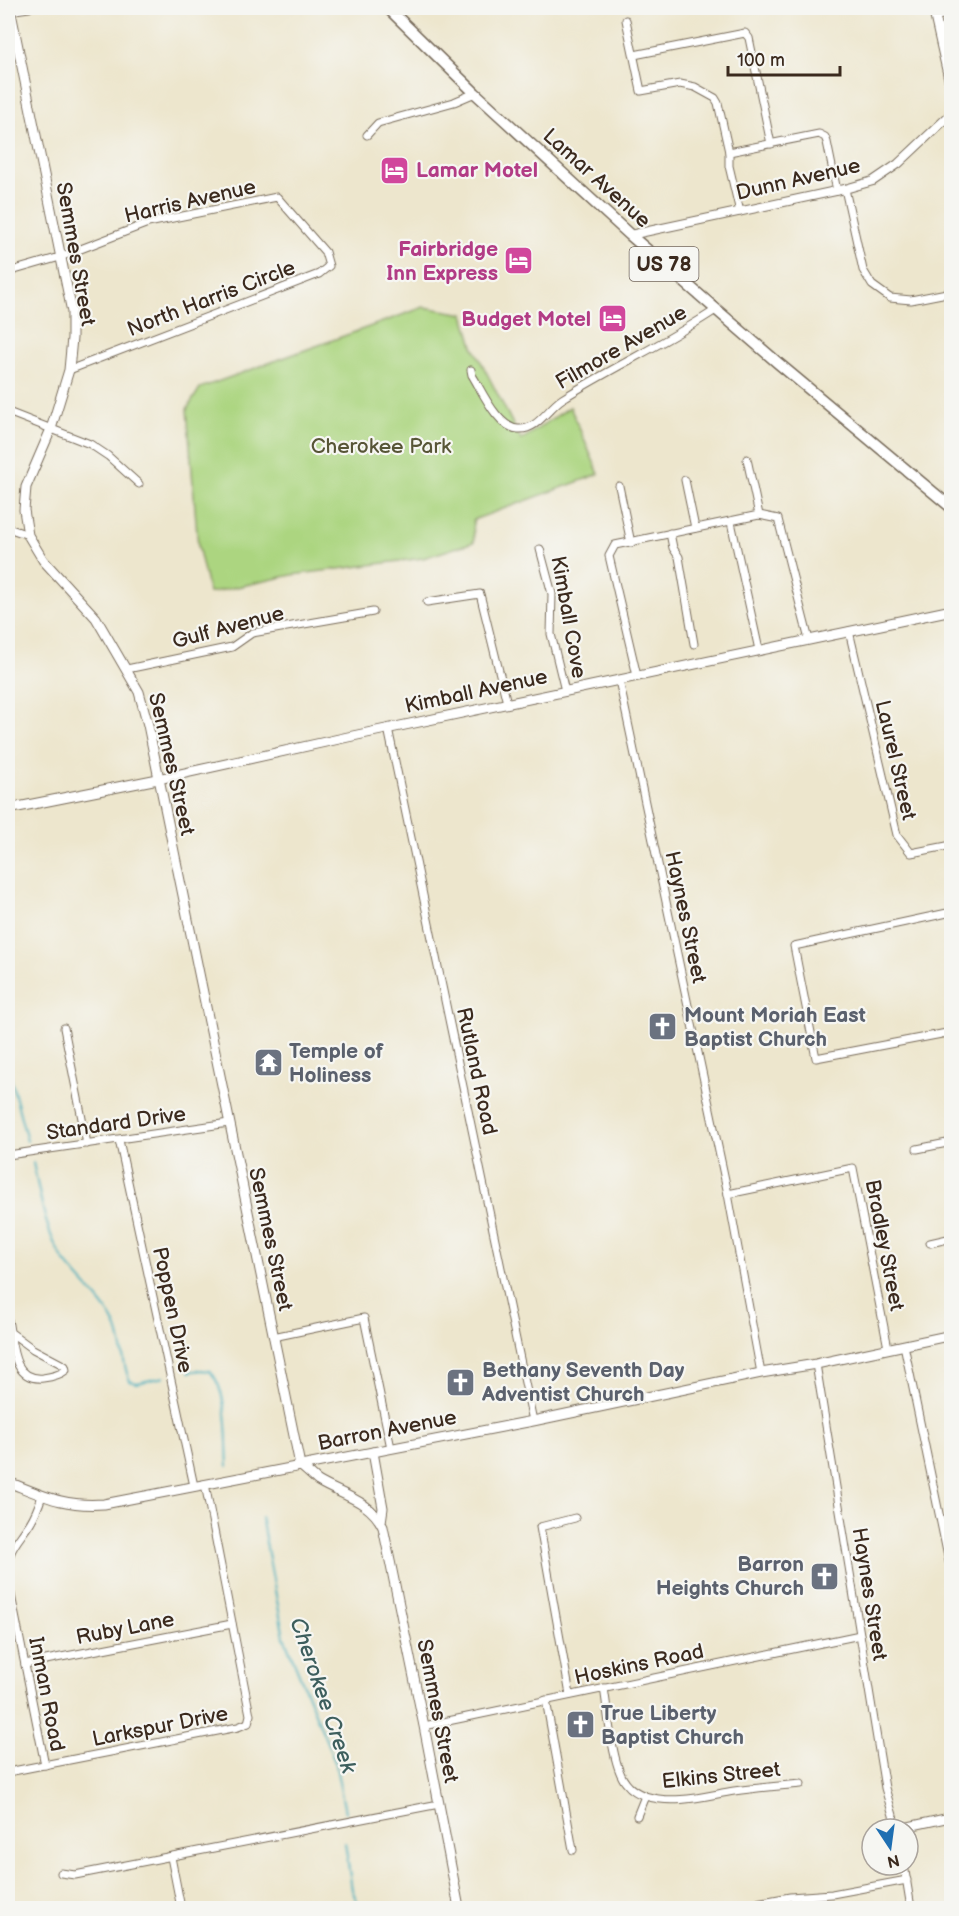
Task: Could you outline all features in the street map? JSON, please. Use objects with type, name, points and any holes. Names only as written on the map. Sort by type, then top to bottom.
[{"type":"main road","name":"Lamar Avenue","points":[[388,8],[630,235],[951,508]]},
{"type":"main road","name":"Semmes Street","points":[[9,10],[72,312],[69,370],[51,429],[26,487],[24,510],[28,535],[43,560],[96,618],[139,692],[300,1465]]},
{"type":"main road","points":[[934,12],[951,92]]},
{"type":"main road","name":"Kimball Avenue","points":[[8,809],[951,610]]},
{"type":"main road","name":"Barron Avenue","points":[[8,1482],[42,1496],[72,1504],[97,1505],[532,1421],[951,1335]]},
{"type":"main road","name":"Semmes Street","points":[[373,1452],[382,1508],[381,1522],[386,1537],[459,1908]]},
{"type":"main road","points":[[300,1465],[317,1480],[362,1503],[381,1522]]},
{"type":"street","points":[[9,10],[29,8]]},
{"type":"street","points":[[934,12],[951,14]]},
{"type":"street","points":[[626,20],[641,91],[680,84],[711,94],[718,103],[740,212]]},
{"type":"street","points":[[634,55],[741,32],[748,35],[771,144]]},
{"type":"street","points":[[367,135],[378,123],[454,102],[476,93]]},
{"type":"street","name":"Dunn Avenue","points":[[630,235],[841,190],[873,181],[898,164],[951,113]]},
{"type":"street","points":[[729,153],[822,135],[827,142],[863,270],[872,285],[890,298],[911,300],[951,292]]},
{"type":"street","name":"Harris Avenue","points":[[8,272],[60,257],[148,223],[278,197],[325,252],[329,266]]},
{"type":"street","name":"North Harris Circle","points":[[69,370],[319,274],[329,266]]},
{"type":"street","name":"Filmore Avenue","points":[[471,370],[503,422],[510,428],[526,429],[534,425],[560,400],[692,326],[717,309]]},
{"type":"street","points":[[8,412],[90,444],[108,456],[139,484]]},
{"type":"street","points":[[747,459],[759,515]]},
{"type":"street","points":[[685,480],[695,528]]},
{"type":"street","points":[[620,486],[631,543]]},
{"type":"street","points":[[637,676],[609,556],[615,545],[695,528],[759,515],[778,519],[809,640]]},
{"type":"street","points":[[731,522],[759,650]]},
{"type":"street","points":[[8,528],[28,535]]},
{"type":"street","points":[[670,534],[673,548],[679,557],[694,644]]},
{"type":"street","name":"Kimball Cove","points":[[540,549],[552,594],[551,634],[565,691]]},
{"type":"street","points":[[428,602],[480,594],[507,703]]},
{"type":"street","name":"Gulf Avenue","points":[[127,669],[232,647],[252,633],[373,612]]},
{"type":"street","name":"Laurel Street","points":[[849,631],[897,835],[911,853],[951,845]]},
{"type":"street","name":"Haynes Street","points":[[619,680],[728,1194],[761,1373]]},
{"type":"street","name":"Rutland Road","points":[[388,728],[532,1421]]},
{"type":"street","points":[[951,912],[794,946],[816,1058],[951,1032]]},
{"type":"street","points":[[64,1028],[87,1144]]},
{"type":"street","name":"Standard Drive","points":[[8,1155],[229,1123]]},
{"type":"street","name":"Poppen Drive","points":[[119,1140],[194,1486]]},
{"type":"street","points":[[918,1149],[951,1142]]},
{"type":"street","name":"Bradley Street","points":[[728,1194],[853,1168],[888,1348]]},
{"type":"street","points":[[930,1243],[951,1238]]},
{"type":"street","points":[[273,1337],[364,1318],[391,1448]]},
{"type":"street","points":[[8,1320],[10,1332],[15,1359],[24,1373],[43,1378],[61,1374],[66,1370],[65,1366],[33,1349],[10,1332]]},
{"type":"street","points":[[904,1345],[951,1576]]},
{"type":"street","name":"Haynes Street","points":[[816,1364],[885,1788],[893,1817]]},
{"type":"street","points":[[205,1484],[232,1624]]},
{"type":"street","name":"Inman Road","points":[[42,1496],[30,1524],[11,1549],[8,1560],[8,1580],[45,1765]]},
{"type":"street","points":[[570,1695],[540,1527],[575,1518]]},
{"type":"street","name":"Ruby Lane","points":[[25,1664],[232,1624]]},
{"type":"street","name":"Larkspur Drive","points":[[8,1772],[250,1725],[232,1624]]},
{"type":"street","name":"Hoskins Road","points":[[424,1726],[860,1635]]},
{"type":"street","name":"Elkins Street","points":[[604,1688],[618,1769],[632,1790],[645,1796],[667,1801],[801,1784]]},
{"type":"street","points":[[546,1700],[573,1850]]},
{"type":"street","name":"Elkins Street","points":[[637,1815],[645,1796]]},
{"type":"street","points":[[61,1873],[75,1875],[439,1804]]},
{"type":"street","points":[[920,1824],[951,1817]]},
{"type":"street","points":[[171,1857],[181,1908]]},
{"type":"street","points":[[906,1877],[911,1908]]},
{"type":"street","points":[[728,1908],[790,1897],[832,1894],[907,1880]]},
{"type":"green space","name":"Cherokee Park","points":[[424,307],[464,314],[473,346],[521,440],[570,407],[599,474],[473,520],[474,542],[423,558],[292,575],[209,593],[198,546],[187,409],[200,388]]},
{"type":"waterway","name":"Cherokee Creek","points":[[8,1068],[27,1141]]},
{"type":"waterway","name":"Cherokee Creek","points":[[33,1163],[52,1237],[63,1259],[104,1306],[115,1324],[130,1381],[137,1383],[164,1377]]},
{"type":"waterway","name":"Cherokee Creek","points":[[189,1372],[210,1371],[221,1391],[224,1403],[228,1466]]},
{"type":"waterway","name":"Cherokee Creek","points":[[261,1517],[284,1637],[335,1762],[345,1812]]},
{"type":"waterway","name":"Cherokee Creek","points":[[345,1843],[352,1890],[360,1908]]},
{"type":"place","name":"Lamar Motel","points":[[395,170]]},
{"type":"place","name":"Fairbridge Inn Express","points":[[519,261]]},
{"type":"place","name":"Budget Motel","points":[[612,319]]},
{"type":"place","name":"Mount Moriah East Baptist Church","points":[[663,1027]]},
{"type":"place","name":"Temple of Holiness","points":[[268,1063]]},
{"type":"place","name":"Bethany Seventh Day Adventist Church","points":[[461,1382]]},
{"type":"place","name":"Barron Heights Church","points":[[825,1576]]},
{"type":"place","name":"True Liberty Baptist Church","points":[[580,1725]]}]
